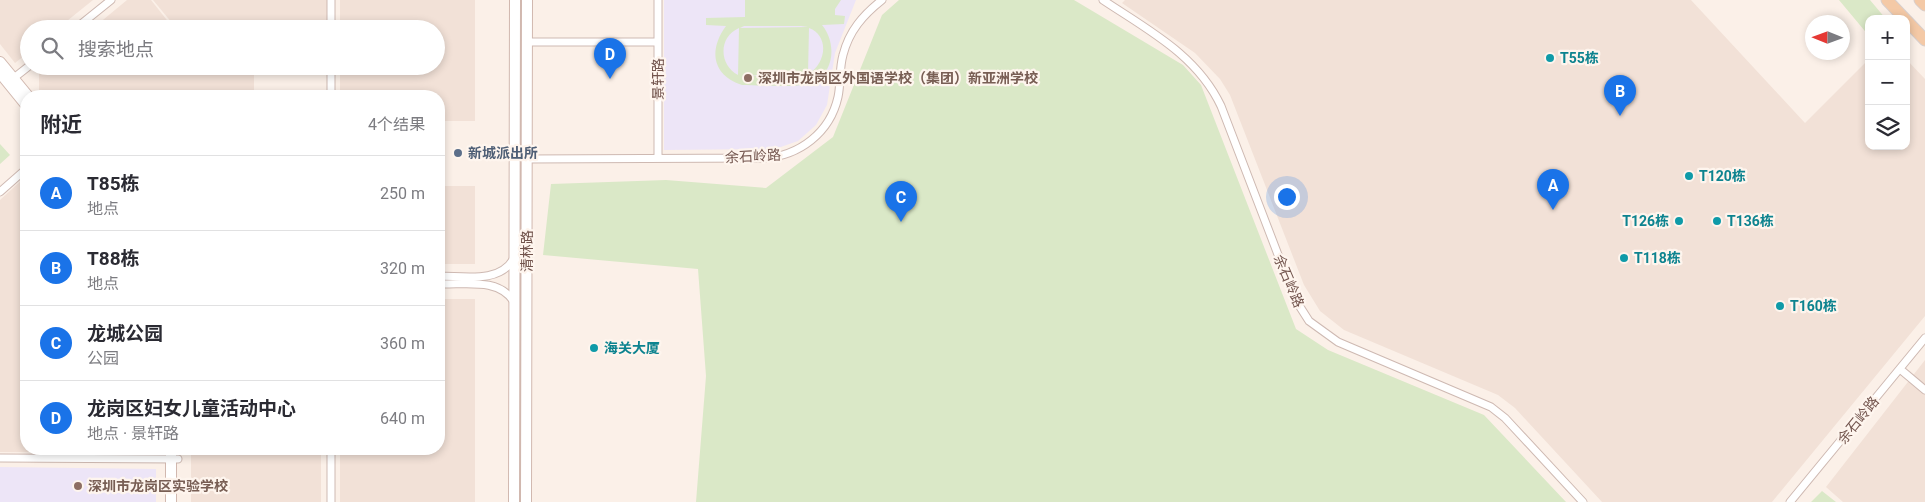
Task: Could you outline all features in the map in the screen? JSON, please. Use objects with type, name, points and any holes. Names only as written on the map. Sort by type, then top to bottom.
[{"type":"main road","name":"清林路","points":[[514,502],[515,0]]},
{"type":"main road","name":"清林路","points":[[526,502],[527,0]]},
{"type":"main road","points":[[1887,0],[1902,15]]},
{"type":"main road","points":[[1920,0],[1925,5]]},
{"type":"main road","points":[[1910,23],[1925,40]]},
{"type":"main road","points":[[0,62],[20,95]]},
{"type":"main road","points":[[0,73],[21,90]]},
{"type":"main road","points":[[171,502],[174,455]]},
{"type":"main road","points":[[174,455],[178,502]]},
{"type":"street","points":[[86,20],[111,0]]},
{"type":"street","points":[[331,0],[331,20]]},
{"type":"street","name":"景轩路","points":[[658,0],[658,158]]},
{"type":"street","name":"余石岭路","points":[[527,159],[773,158],[790,153],[806,145],[819,134],[833,112],[838,94],[841,64],[852,32],[868,11],[882,0]]},
{"type":"street","name":"余石岭路","points":[[1103,0],[1184,56],[1212,87],[1295,299],[1310,321],[1338,342],[1491,407],[1505,418],[1583,502]]},
{"type":"street","points":[[527,42],[658,42]]},
{"type":"street","points":[[11,81],[20,74]]},
{"type":"street","points":[[331,75],[331,90]]},
{"type":"street","points":[[0,192],[20,174]]},
{"type":"street","points":[[445,276],[494,275],[509,266],[514,258]]},
{"type":"street","points":[[445,284],[493,286],[509,294],[514,302]]},
{"type":"street","name":"余石岭路","points":[[1790,502],[1925,338]]},
{"type":"street","points":[[1900,369],[1925,390]]},
{"type":"street","points":[[0,458],[130,455]]},
{"type":"street","points":[[331,455],[332,502]]},
{"type":"shaded area","points":[[0,0],[93,0],[68,20],[20,20],[20,59],[15,63],[0,44]]},
{"type":"shaded area","points":[[127,0],[151,0],[167,20],[103,20]]},
{"type":"shaded area","points":[[153,0],[327,0],[327,20],[170,20]]},
{"type":"shaded area","points":[[340,0],[475,0],[475,121],[445,121],[445,90],[340,90],[340,75],[445,75],[445,20],[340,20]]},
{"type":"shaded area","name":"深圳市龙岗区外国语学校（集团）新亚洲学校","points":[[664,0],[856,0],[835,53],[827,105],[816,125],[798,141],[775,149],[664,150]]},
{"type":"shaded area","points":[[1125,0],[1691,0],[1805,123],[1865,63],[1865,150],[1910,150],[1910,63],[1925,79],[1925,316],[1772,502],[1602,502],[1515,408],[1498,395],[1344,330],[1320,311],[1304,285],[1230,95],[1220,79],[1195,53],[1122,3]]},
{"type":"shaded area","points":[[39,75],[254,75],[254,90],[39,90]]},
{"type":"shaded area","points":[[20,182],[20,452],[0,452],[0,200]]},
{"type":"shaded area","points":[[445,186],[475,186],[475,264],[445,264]]},
{"type":"shaded area","points":[[445,299],[475,299],[475,502],[340,502],[340,455],[445,455]]},
{"type":"shaded area","points":[[1925,360],[1925,502],[1843,502],[1826,487]]},
{"type":"shaded area","points":[[191,455],[321,455],[321,502],[191,502]]},
{"type":"shaded area","name":"深圳市龙岗区实验学校","points":[[0,467],[156,469],[156,502],[0,502]]},
{"type":"green space","points":[[745,0],[841,0],[835,9],[835,15],[845,16],[844,24],[822,25],[830,41],[831,50],[831,59],[823,75],[816,81],[807,84],[784,86],[742,85],[732,81],[719,68],[715,52],[726,26],[706,25],[706,18],[745,17]],"holes":[[[744,26],[808,27],[740,28]],[[739,28],[738,75],[727,65],[724,58],[724,44],[732,32]],[[809,28],[820,37],[823,43],[823,50],[819,64],[808,74]],[[740,75],[806,75],[801,77]]]},
{"type":"green space","points":[[899,0],[1074,0],[1183,65],[1201,85],[1296,329],[1328,350],[1484,415],[1566,502],[696,502],[706,376],[698,269],[543,255],[551,184],[666,180],[766,188],[833,137],[882,15]]},
{"type":"green space","points":[[1839,0],[1870,0],[1883,15],[1865,15],[1865,31]]},
{"type":"green space","points":[[0,144],[10,155],[0,164]]},
{"type":"green space","points":[[1822,491],[1836,502],[1811,502]]},
{"type":"place","name":"T55栋","points":[[1550,58]]},
{"type":"place","name":"深圳市龙岗区外国语学校（集团）新亚洲学校","points":[[748,78]]},
{"type":"place","name":"龙岗区妇女儿童活动中心","points":[[610,79]]},
{"type":"place","name":"T88栋","points":[[1620,116]]},
{"type":"place","name":"新城派出所","points":[[458,153]]},
{"type":"place","name":"T120栋","points":[[1689,176]]},
{"type":"place","name":"T85栋","points":[[1553,210]]},
{"type":"place","name":"T126栋","points":[[1679,221]]},
{"type":"place","name":"T136栋","points":[[1717,221]]},
{"type":"place","name":"龙城公园","points":[[901,222]]},
{"type":"place","name":"T118栋","points":[[1624,258]]},
{"type":"place","name":"T160栋","points":[[1780,306]]},
{"type":"place","name":"海关大厦","points":[[594,348]]},
{"type":"place","name":"深圳市龙岗区实验学校","points":[[78,486]]}]
